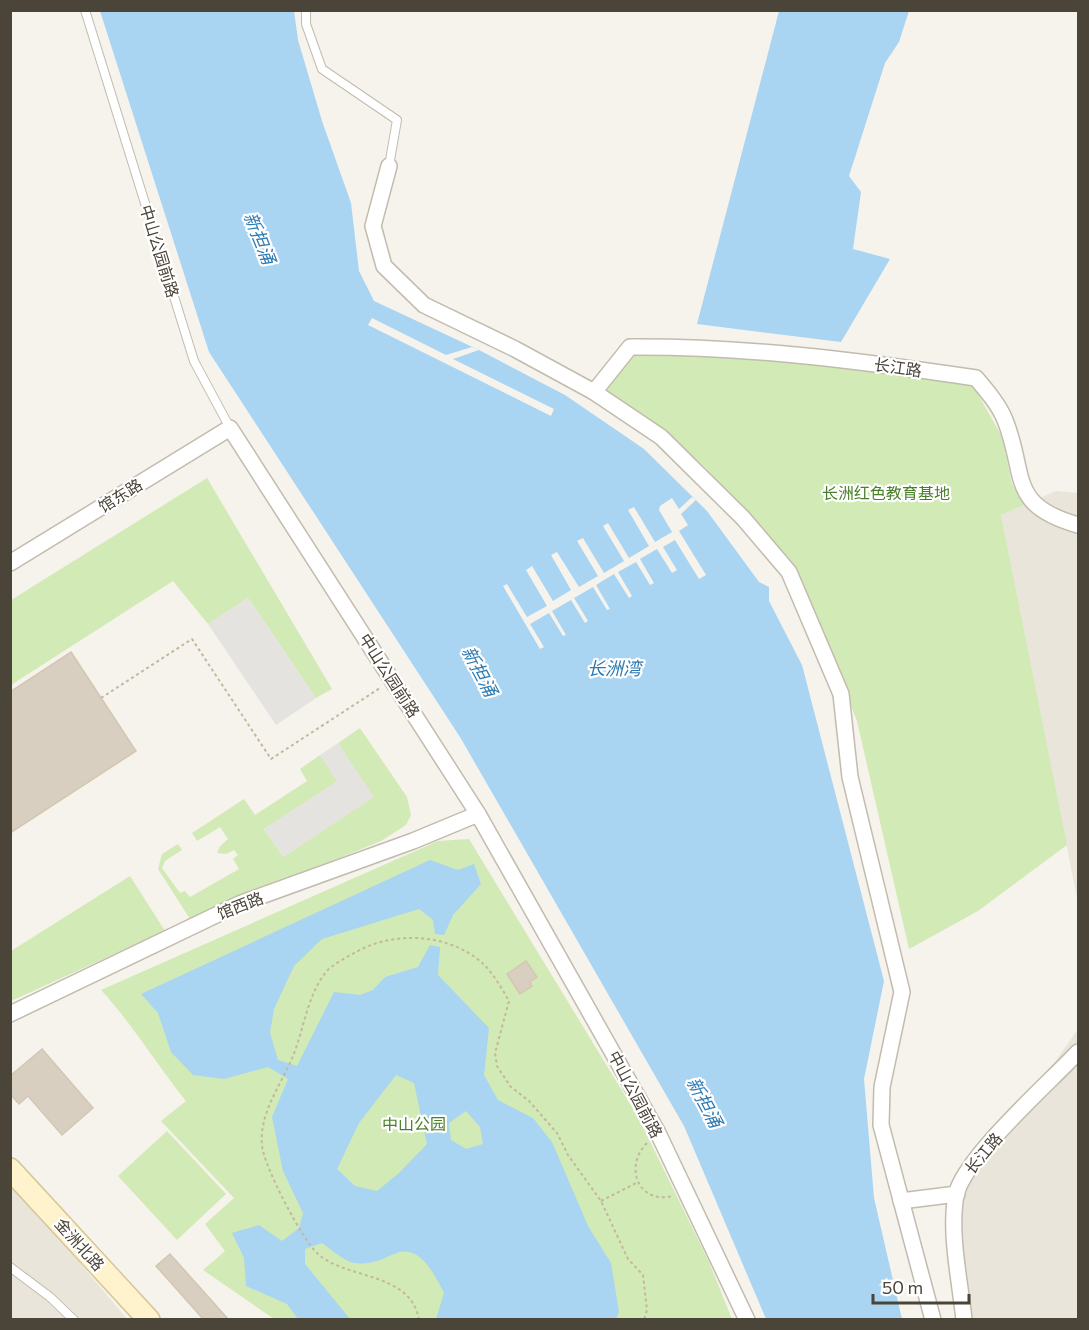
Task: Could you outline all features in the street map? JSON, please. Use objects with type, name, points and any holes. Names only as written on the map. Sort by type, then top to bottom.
[{"type":"main road","name":"金洲北路","points":[[10,1169],[149,1320]]},
{"type":"street","points":[[389,166],[373,226],[384,266],[424,306],[515,349],[594,392],[661,436],[742,518],[789,572],[841,694],[850,777],[902,992],[882,1087],[881,1125],[933,1320]]},
{"type":"street","name":"长江路","points":[[594,392],[630,347],[688,346],[810,356],[976,378],[989,393],[1005,420],[1019,480],[1028,498],[1054,518],[1078,525]]},
{"type":"street","name":"馆东路","points":[[10,563],[230,428]]},
{"type":"street","name":"中山公园前路","points":[[230,428],[478,814],[659,1136],[747,1320]]},
{"type":"street","name":"馆西路","points":[[10,1014],[42,1001],[222,911],[413,842],[478,814]]},
{"type":"street","name":"长江路","points":[[964,1320],[956,1228],[957,1194],[972,1162],[1078,1052]]},
{"type":"street","points":[[901,1201],[957,1194]]},
{"type":"lane","name":"中山公园前路","points":[[84,10],[194,361],[230,428]]},
{"type":"lane","points":[[306,10],[306,24],[322,69],[398,120],[389,166]]},
{"type":"lane","points":[[10,1267],[50,1297],[74,1320]]},
{"type":"path","points":[[101,699],[192,639],[271,759],[393,680]]},
{"type":"path","points":[[419,1320],[410,1300],[385,1281],[339,1265],[317,1254],[297,1224],[262,1147],[262,1122],[290,1062],[313,994],[327,971],[369,944],[398,938],[430,939],[443,943],[480,961],[500,985],[509,1001],[495,1053],[497,1066],[510,1086],[529,1101],[557,1133],[568,1155],[601,1201],[628,1259],[643,1275],[645,1320]]},
{"type":"path","points":[[659,1136],[640,1149],[634,1173],[638,1182],[657,1197],[670,1198],[687,1191]]},
{"type":"path","points":[[601,1201],[638,1182]]},
{"type":"shaded area","points":[[1056,491],[1078,493],[1078,903],[1001,515]]},
{"type":"shaded area","points":[[248,598],[316,698],[276,725],[208,624]]},
{"type":"shaded area","points":[[338,743],[374,797],[283,857],[264,829],[337,781],[320,755]]},
{"type":"shaded area","points":[[1078,1029],[1078,1319],[963,1319],[953,1207]]},
{"type":"shaded area","points":[[11,1181],[127,1319],[11,1319]]},
{"type":"green space","name":"长洲红色教育基地","points":[[634,353],[800,362],[973,385],[1002,437],[1012,484],[1024,505],[1001,515],[1067,845],[978,911],[909,949],[857,721],[793,563],[705,467],[666,432],[605,389]]},
{"type":"green space","points":[[207,478],[332,689],[316,698],[248,598],[208,624],[173,581],[11,685],[11,600]]},
{"type":"green space","points":[[360,728],[407,797],[411,815],[406,825],[381,841],[190,919],[158,869],[162,854],[178,844],[182,850],[165,861],[162,868],[180,893],[185,891],[190,897],[239,869],[233,859],[238,855],[234,850],[226,854],[217,853],[220,846],[228,839],[220,827],[197,841],[192,833],[244,799],[255,815],[307,781],[300,769],[320,755],[338,781],[264,829],[283,857],[373,797],[338,743]]},
{"type":"green space","name":"中山公园","points":[[469,839],[638,1117],[709,1262],[732,1319],[274,1319],[203,1270],[225,1251],[205,1224],[234,1198],[161,1121],[186,1101],[124,1017],[101,990],[438,841]]},
{"type":"green space","points":[[130,876],[165,931],[11,1001],[11,951]]},
{"type":"green space","points":[[167,1131],[226,1194],[177,1240],[118,1176]]},
{"type":"water","name":"长洲湾","points":[[100,11],[294,11],[298,40],[322,121],[351,203],[359,271],[374,301],[479,350],[565,395],[644,449],[707,511],[759,582],[769,587],[769,601],[802,665],[884,981],[864,1079],[874,1198],[902,1319],[766,1319],[684,1126],[460,737],[209,352]]},
{"type":"water","points":[[779,11],[909,11],[899,42],[885,63],[849,176],[861,192],[853,249],[890,259],[841,342],[697,324]]},
{"type":"water","points":[[430,860],[458,870],[474,864],[481,884],[453,915],[444,935],[435,934],[433,920],[419,909],[322,939],[294,966],[274,1009],[270,1033],[278,1060],[297,1066],[334,992],[360,995],[373,990],[385,977],[418,967],[430,945],[440,947],[438,975],[489,1028],[484,1075],[498,1100],[533,1118],[552,1142],[588,1226],[611,1263],[619,1312],[616,1319],[436,1319],[444,1293],[431,1270],[419,1257],[403,1252],[370,1263],[354,1263],[322,1243],[305,1249],[305,1264],[350,1319],[298,1319],[287,1304],[246,1286],[244,1258],[232,1233],[259,1225],[282,1241],[299,1228],[303,1213],[283,1171],[272,1117],[288,1079],[268,1067],[224,1079],[193,1075],[171,1052],[158,1013],[141,994]],"holes":[[[396,1075],[414,1083],[427,1144],[399,1173],[377,1191],[355,1186],[337,1169],[359,1123]],[[466,1111],[480,1127],[483,1144],[466,1149],[451,1140],[449,1123]]]},
{"type":"pier","points":[[372,318],[446,355],[472,347],[479,350],[453,359],[554,409],[551,416],[368,325]]},
{"type":"pier","points":[[692,497],[696,500],[681,514],[688,525],[679,531],[706,575],[699,579],[675,540],[663,547],[677,570],[672,573],[657,549],[640,559],[654,583],[650,585],[636,562],[618,572],[632,596],[629,598],[614,574],[596,585],[610,609],[607,610],[593,587],[574,598],[588,621],[585,623],[571,600],[552,611],[566,635],[563,636],[549,613],[530,624],[544,647],[540,649],[503,586],[507,584],[527,617],[547,606],[526,570],[532,566],[553,601],[571,590],[551,555],[557,552],[579,587],[598,576],[577,541],[583,538],[604,573],[624,561],[603,526],[608,523],[629,558],[649,546],[628,510],[634,507],[655,542],[672,532],[659,510],[660,506],[672,498],[679,509]]},
{"type":"building","points":[[71,652],[136,751],[10,833],[10,692]]},
{"type":"building","points":[[526,961],[537,977],[530,982],[532,986],[520,994],[507,974]]},
{"type":"building","points":[[42,1049],[93,1108],[62,1135],[28,1096],[19,1104],[10,1094],[10,1076]]},
{"type":"building","points":[[170,1254],[229,1320],[204,1320],[156,1266]]},
{"type":"water label","name":"新担涌","points":[[260,238]]},
{"type":"water label","name":"新担涌","points":[[480,671]]},
{"type":"water label","name":"新担涌","points":[[705,1102]]}]
